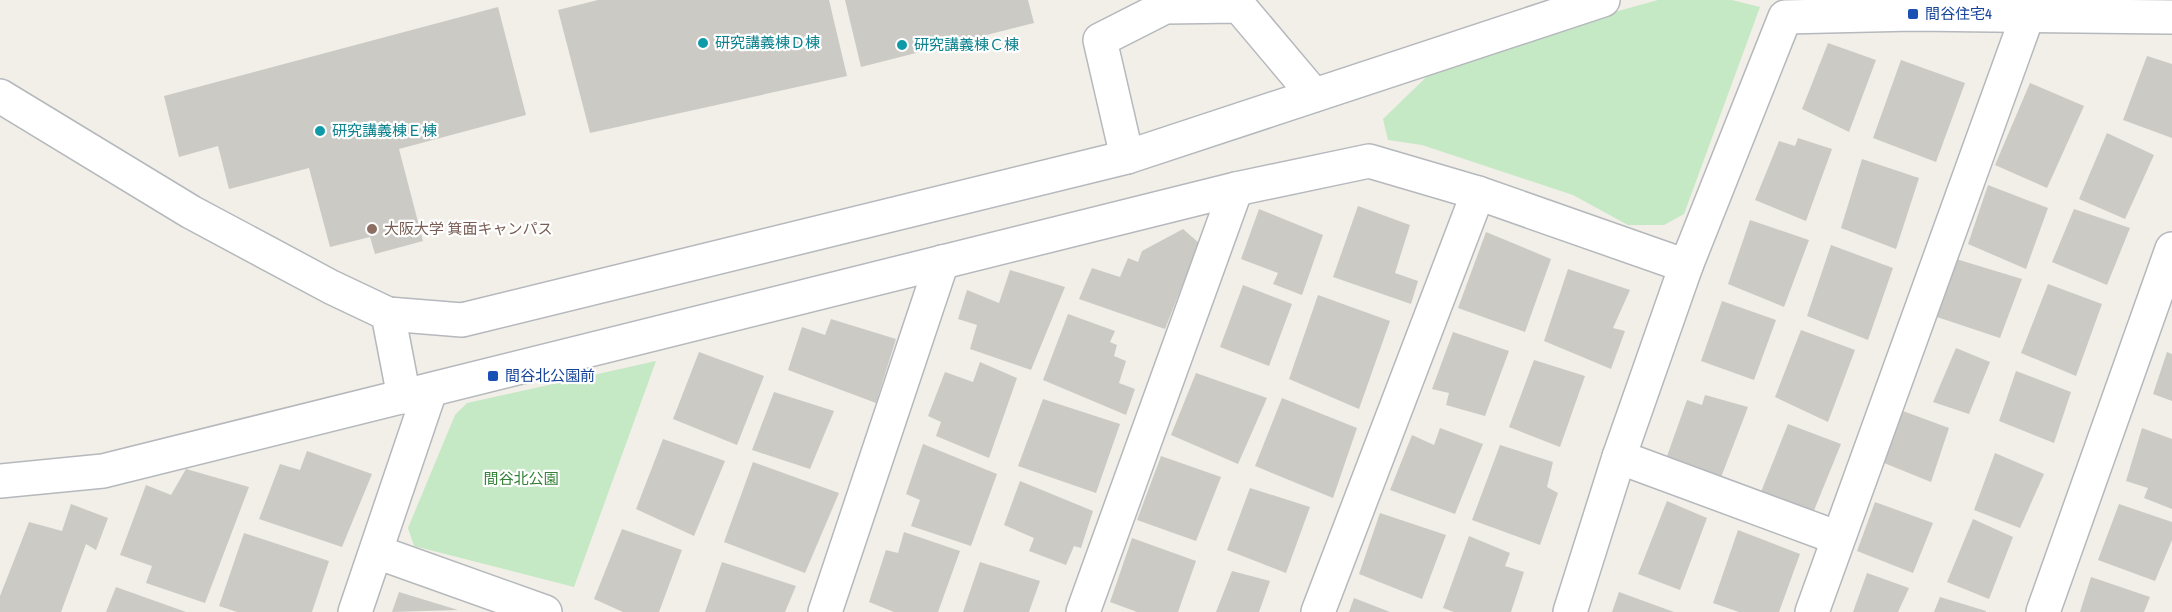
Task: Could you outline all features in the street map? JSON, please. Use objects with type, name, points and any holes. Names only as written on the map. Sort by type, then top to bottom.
[{"type":"street","points":[[0,96],[191,212],[388,314],[462,321],[1127,157],[1603,0]]},
{"type":"street","points":[[1127,157],[1100,40],[1165,7],[1242,3],[1314,95]]},
{"type":"street","points":[[1570,612],[1619,457],[1686,266],[1785,17],[1913,14],[2172,17]]},
{"type":"street","points":[[1812,612],[2027,17]]},
{"type":"street","points":[[0,481],[103,471],[1236,189],[1369,161],[1478,193],[1686,266]]},
{"type":"street","points":[[1083,612],[1236,189]]},
{"type":"street","points":[[1318,612],[1478,193]]},
{"type":"street","points":[[2043,612],[2172,249]]},
{"type":"street","points":[[825,612],[942,262]]},
{"type":"street","points":[[355,612],[377,552],[417,394],[388,314]]},
{"type":"street","points":[[1619,457],[1838,538]]},
{"type":"street","points":[[377,552],[545,612]]},
{"type":"green space","points":[[1658,0],[1732,0],[1760,7],[1684,214],[1664,225],[1628,225],[1573,195],[1422,145],[1388,140],[1383,119],[1445,59]]},
{"type":"green space","name":"間谷北公園","points":[[656,361],[574,587],[414,546],[408,528],[455,415],[467,403]]},
{"type":"building","name":"研究講義棟Ｄ棟","points":[[598,0],[829,0],[847,76],[590,133],[558,10]]},
{"type":"building","name":"研究講義棟Ｃ棟","points":[[845,0],[1028,0],[1034,23],[861,67]]},
{"type":"building","name":"研究講義棟Ｅ棟","points":[[498,7],[526,115],[399,149],[423,241],[375,254],[370,237],[330,247],[309,168],[229,189],[218,146],[179,157],[164,96]]},
{"type":"building","points":[[1828,43],[1876,60],[1849,132],[1802,109]]},
{"type":"building","points":[[2147,56],[2172,64],[2172,138],[2123,120]]},
{"type":"building","points":[[1901,60],[1965,83],[1936,162],[1873,138]]},
{"type":"building","points":[[2030,83],[2084,106],[2047,188],[1995,165]]},
{"type":"building","points":[[2107,133],[2154,155],[2125,219],[2079,199]]},
{"type":"building","points":[[1798,138],[1832,149],[1806,221],[1755,200],[1779,141],[1795,146]]},
{"type":"building","points":[[1862,159],[1919,178],[1896,249],[1841,228]]},
{"type":"building","points":[[1988,185],[2048,208],[2026,269],[1968,244]]},
{"type":"building","points":[[1358,206],[1410,225],[1395,273],[1418,281],[1411,304],[1333,277]]},
{"type":"building","points":[[1259,209],[1323,235],[1302,295],[1273,284],[1278,273],[1241,259]]},
{"type":"building","points":[[2074,209],[2130,228],[2107,285],[2052,262]]},
{"type":"building","points":[[1750,220],[1809,240],[1784,307],[1728,284]]},
{"type":"building","points":[[1183,229],[1199,243],[1165,329],[1079,299],[1092,268],[1120,277],[1128,258],[1138,262],[1142,251]]},
{"type":"building","points":[[1486,232],[1551,259],[1525,332],[1458,308]]},
{"type":"building","points":[[1831,245],[1893,268],[1868,340],[1807,316]]},
{"type":"building","points":[[1956,259],[2022,279],[2000,338],[1937,317]]},
{"type":"building","points":[[1568,269],[1630,290],[1613,328],[1625,331],[1611,369],[1544,341]]},
{"type":"building","points":[[1010,270],[1065,287],[1031,370],[970,349],[977,325],[958,319],[967,290],[999,303]]},
{"type":"building","points":[[2048,284],[2102,304],[2076,376],[2021,353]]},
{"type":"building","points":[[1243,285],[1292,304],[1269,366],[1220,347]]},
{"type":"building","points":[[1318,295],[1390,321],[1359,409],[1289,379]]},
{"type":"building","points":[[1722,301],[1776,320],[1754,380],[1701,361]]},
{"type":"building","points":[[1068,314],[1115,331],[1110,342],[1117,345],[1114,356],[1126,361],[1119,383],[1135,389],[1126,415],[1043,380]]},
{"type":"building","points":[[831,319],[896,339],[876,403],[788,370],[802,327],[825,335]]},
{"type":"building","points":[[1801,330],[1855,350],[1828,422],[1775,397]]},
{"type":"building","points":[[1453,332],[1509,351],[1485,416],[1446,405],[1449,393],[1432,389]]},
{"type":"building","points":[[1956,348],[1990,362],[1969,414],[1933,402]]},
{"type":"building","points":[[699,352],[764,376],[737,445],[673,419]]},
{"type":"building","points":[[2167,352],[2172,354],[2172,401],[2153,394]]},
{"type":"building","points":[[1534,360],[1585,376],[1560,447],[1509,427]]},
{"type":"building","points":[[980,362],[1017,378],[989,458],[936,436],[941,422],[928,416],[945,372],[973,382]]},
{"type":"building","points":[[2016,371],[2071,392],[2054,443],[1999,421]]},
{"type":"building","points":[[1196,373],[1267,398],[1238,464],[1171,435]]},
{"type":"building","points":[[774,392],[834,411],[810,469],[752,450]]},
{"type":"building","points":[[1705,395],[1748,407],[1720,480],[1666,459],[1687,400],[1702,405]]},
{"type":"building","points":[[1282,398],[1357,428],[1333,498],[1255,466]]},
{"type":"building","points":[[1043,399],[1120,424],[1096,493],[1018,466]]},
{"type":"building","points":[[1903,411],[1949,428],[1931,482],[1884,463]]},
{"type":"building","points":[[1788,424],[1841,444],[1813,513],[1761,492]]},
{"type":"building","points":[[1440,428],[1483,444],[1455,514],[1390,490],[1412,435],[1434,445]]},
{"type":"building","points":[[2142,428],[2172,439],[2172,509],[2144,498],[2148,488],[2126,481]]},
{"type":"building","points":[[663,439],[725,461],[694,536],[636,509]]},
{"type":"building","points":[[923,444],[997,474],[971,546],[911,526],[920,500],[906,494]]},
{"type":"building","points":[[1500,445],[1553,462],[1547,487],[1558,493],[1540,545],[1472,520]]},
{"type":"building","points":[[307,451],[372,474],[342,547],[259,519],[280,464],[300,470]]},
{"type":"building","points":[[1995,453],[2044,474],[2020,528],[1974,510]]},
{"type":"building","points":[[1161,456],[1221,477],[1196,541],[1137,520]]},
{"type":"building","points":[[753,462],[839,493],[805,573],[724,542]]},
{"type":"building","points":[[186,469],[249,487],[205,603],[146,583],[152,566],[120,555],[146,485],[171,495]]},
{"type":"building","points":[[1020,481],[1093,511],[1081,548],[1074,546],[1066,565],[1029,551],[1034,538],[1004,525]]},
{"type":"building","points":[[1250,488],[1310,507],[1286,573],[1227,550]]},
{"type":"building","points":[[1667,501],[1707,518],[1680,590],[1638,574]]},
{"type":"building","points":[[1875,502],[1933,523],[1913,573],[1857,551]]},
{"type":"building","points":[[71,504],[108,518],[96,550],[86,544],[61,612],[0,612],[0,596],[29,522],[62,531]]},
{"type":"building","points":[[2119,504],[2172,522],[2172,540],[2155,581],[2098,560]]},
{"type":"building","points":[[1380,513],[1446,535],[1422,599],[1359,574]]},
{"type":"building","points":[[1973,519],[2013,537],[1989,599],[1947,582]]},
{"type":"building","points":[[622,529],[682,550],[659,612],[623,612],[594,599]]},
{"type":"building","points":[[1738,530],[1800,554],[1779,612],[1739,612],[1713,603]]},
{"type":"building","points":[[904,532],[960,551],[938,612],[894,612],[869,602],[886,550],[898,553]]},
{"type":"building","points":[[244,533],[329,561],[312,612],[237,612],[219,606]]},
{"type":"building","points":[[1469,536],[1510,553],[1505,566],[1524,572],[1511,612],[1454,612],[1443,608]]},
{"type":"building","points":[[1132,538],[1196,561],[1178,612],[1137,612],[1110,602]]},
{"type":"building","points":[[722,562],[796,586],[785,612],[705,612]]},
{"type":"building","points":[[980,562],[1040,581],[1029,612],[963,612]]},
{"type":"building","points":[[1232,571],[1270,581],[1259,612],[1216,612]]},
{"type":"building","points":[[1867,573],[1909,588],[1898,612],[1853,612]]},
{"type":"building","points":[[2091,577],[2150,597],[2144,612],[2080,612]]},
{"type":"building","points":[[116,587],[186,612],[106,612]]},
{"type":"building","points":[[399,592],[458,610],[392,612]]},
{"type":"building","points":[[1619,592],[1674,612],[1612,612]]},
{"type":"building","points":[[1940,597],[1986,611],[1986,612],[1934,612]]},
{"type":"building","points":[[1354,598],[1390,612],[1349,612]]},
{"type":"place","name":"間谷住宅4","points":[[1913,14]]},
{"type":"place","name":"研究講義棟Ｄ棟","points":[[703,43]]},
{"type":"place","name":"研究講義棟Ｃ棟","points":[[902,45]]},
{"type":"place","name":"研究講義棟Ｅ棟","points":[[320,131]]},
{"type":"place","name":"大阪大学 箕面キャンパス","points":[[372,229]]},
{"type":"place","name":"間谷北公園前","points":[[493,376]]}]
